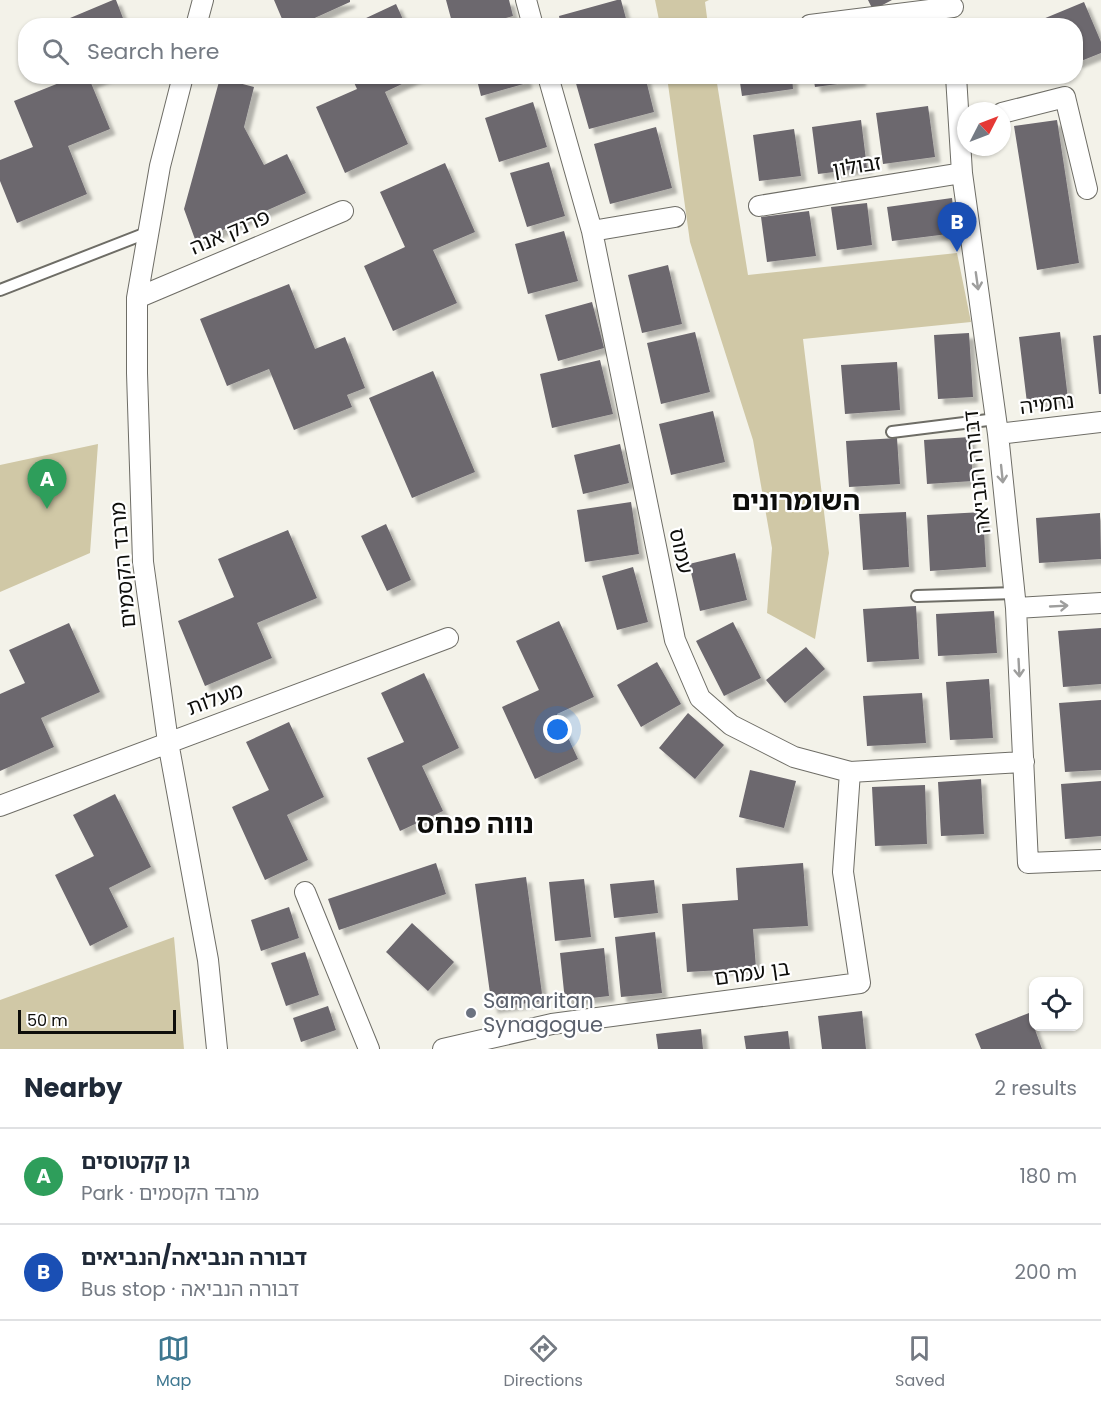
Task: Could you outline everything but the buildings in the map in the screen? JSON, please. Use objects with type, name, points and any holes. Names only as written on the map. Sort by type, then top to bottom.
[{"type":"street","points":[[198,18],[203,0]]},
{"type":"street","points":[[526,0],[531,18]]},
{"type":"street","points":[[869,18],[953,8]]},
{"type":"street","name":"מרבד הקסמים","points":[[181,84],[160,166],[137,298],[136,373],[143,562],[168,742],[208,960],[217,1049]]},
{"type":"street","name":"עמוס","points":[[550,84],[591,231],[675,640],[700,698],[731,725],[794,757],[850,772],[1024,762]]},
{"type":"street","name":"דבורה הנביאה","points":[[957,84],[959,102]]},
{"type":"street","points":[[1011,111],[1065,97],[1087,189]]},
{"type":"street","name":"דבורה הנביאה","points":[[962,156],[962,173],[997,427],[1015,601],[1028,863],[1101,860]]},
{"type":"street","name":"זבולון","points":[[759,206],[962,173]]},
{"type":"street","name":"פרנק אנה","points":[[137,298],[343,211]]},
{"type":"street","points":[[591,231],[675,217]]},
{"type":"street","name":"נחמיה","points":[[997,427],[1101,422]]},
{"type":"street","points":[[1015,601],[1101,603]]},
{"type":"street","name":"מעלות","points":[[0,806],[448,638]]},
{"type":"street","name":"בן עמרם","points":[[443,1049],[552,1024],[860,983],[843,872],[850,772]]},
{"type":"street","points":[[305,892],[369,1049]]},
{"type":"lane","points":[[0,290],[149,232]]},
{"type":"lane","points":[[892,432],[997,427]]},
{"type":"lane","points":[[917,596],[1015,601]]},
{"type":"shaded area","points":[[655,0],[709,0],[705,2],[707,18],[659,18]]},
{"type":"shaded area","points":[[668,84],[717,84],[748,275],[957,253],[971,322],[803,339],[829,553],[815,639],[767,613],[772,548],[753,440],[690,242]]},
{"type":"shaded area","points":[[98,444],[90,553],[0,592],[0,465]]},
{"type":"shaded area","points":[[174,937],[184,1049],[0,1049],[0,1000]]},
{"type":"place","name":"דבורה הנביאה/הנביאים","points":[[957,252]]},
{"type":"place","name":"גן קקטוסים","points":[[47,509]]},
{"type":"place","name":"Samaritan Synagogue","points":[[471,1013]]},
{"type":"district","name":"השומרונים","points":[[796,501]]},
{"type":"district","name":"נווה פנחס","points":[[475,824]]}]
